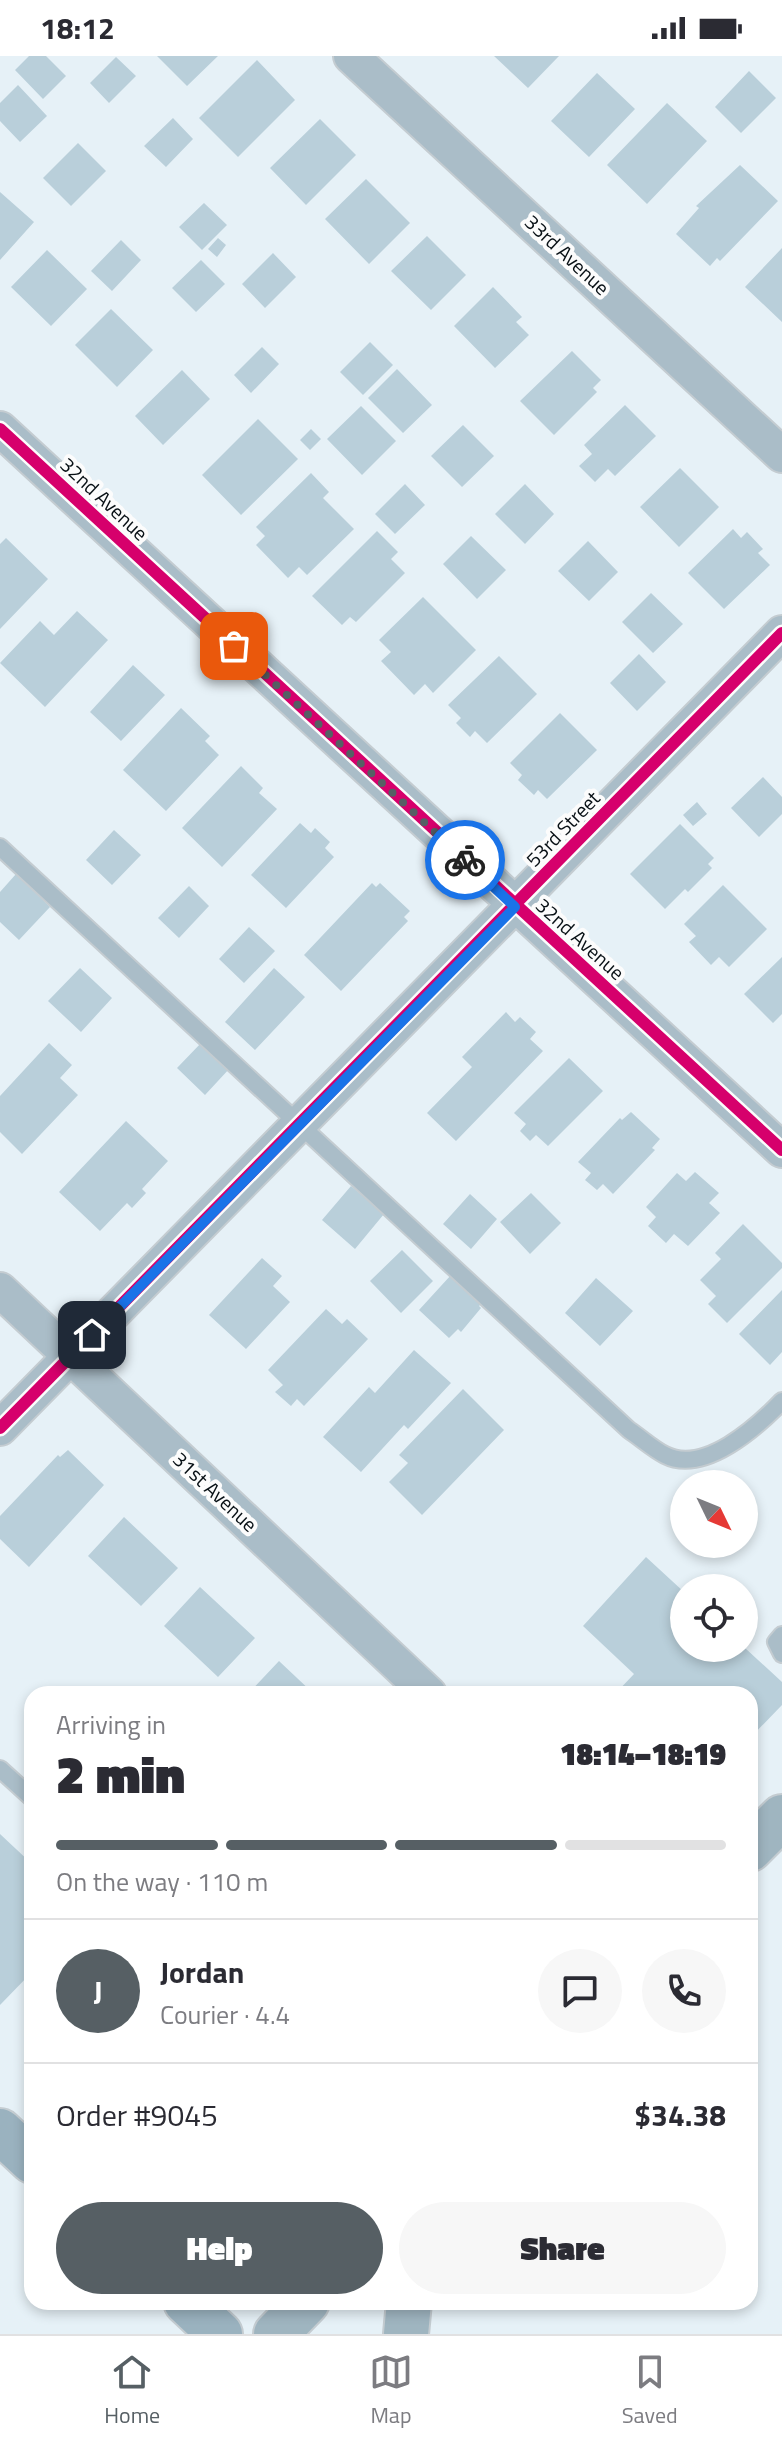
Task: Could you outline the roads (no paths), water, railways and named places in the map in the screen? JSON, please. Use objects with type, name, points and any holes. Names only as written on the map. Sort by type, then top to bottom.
[{"type":"main road","points":[[758,1841],[782,1817]]},
{"type":"main road","points":[[276,2334],[299,2310]]},
{"type":"main road","points":[[406,2334],[408,2310]]},
{"type":"street","name":"33rd Avenue","points":[[351,56],[782,455]]},
{"type":"street","name":"32nd Avenue","points":[[0,429],[782,1150]]},
{"type":"street","name":"53rd Street","points":[[0,1428],[782,633]]},
{"type":"street","name":"31st Avenue","points":[[0,1290],[421,1686]]},
{"type":"street","points":[[0,2131],[24,2154]]},
{"type":"street","points":[[194,2310],[220,2334]]},
{"type":"lane","points":[[0,847],[629,1430],[667,1456],[694,1460],[723,1448],[761,1424],[782,1401]]},
{"type":"lane","points":[[782,1635],[776,1642],[782,1654]]},
{"type":"lane","points":[[0,1769],[24,1791]]}]
